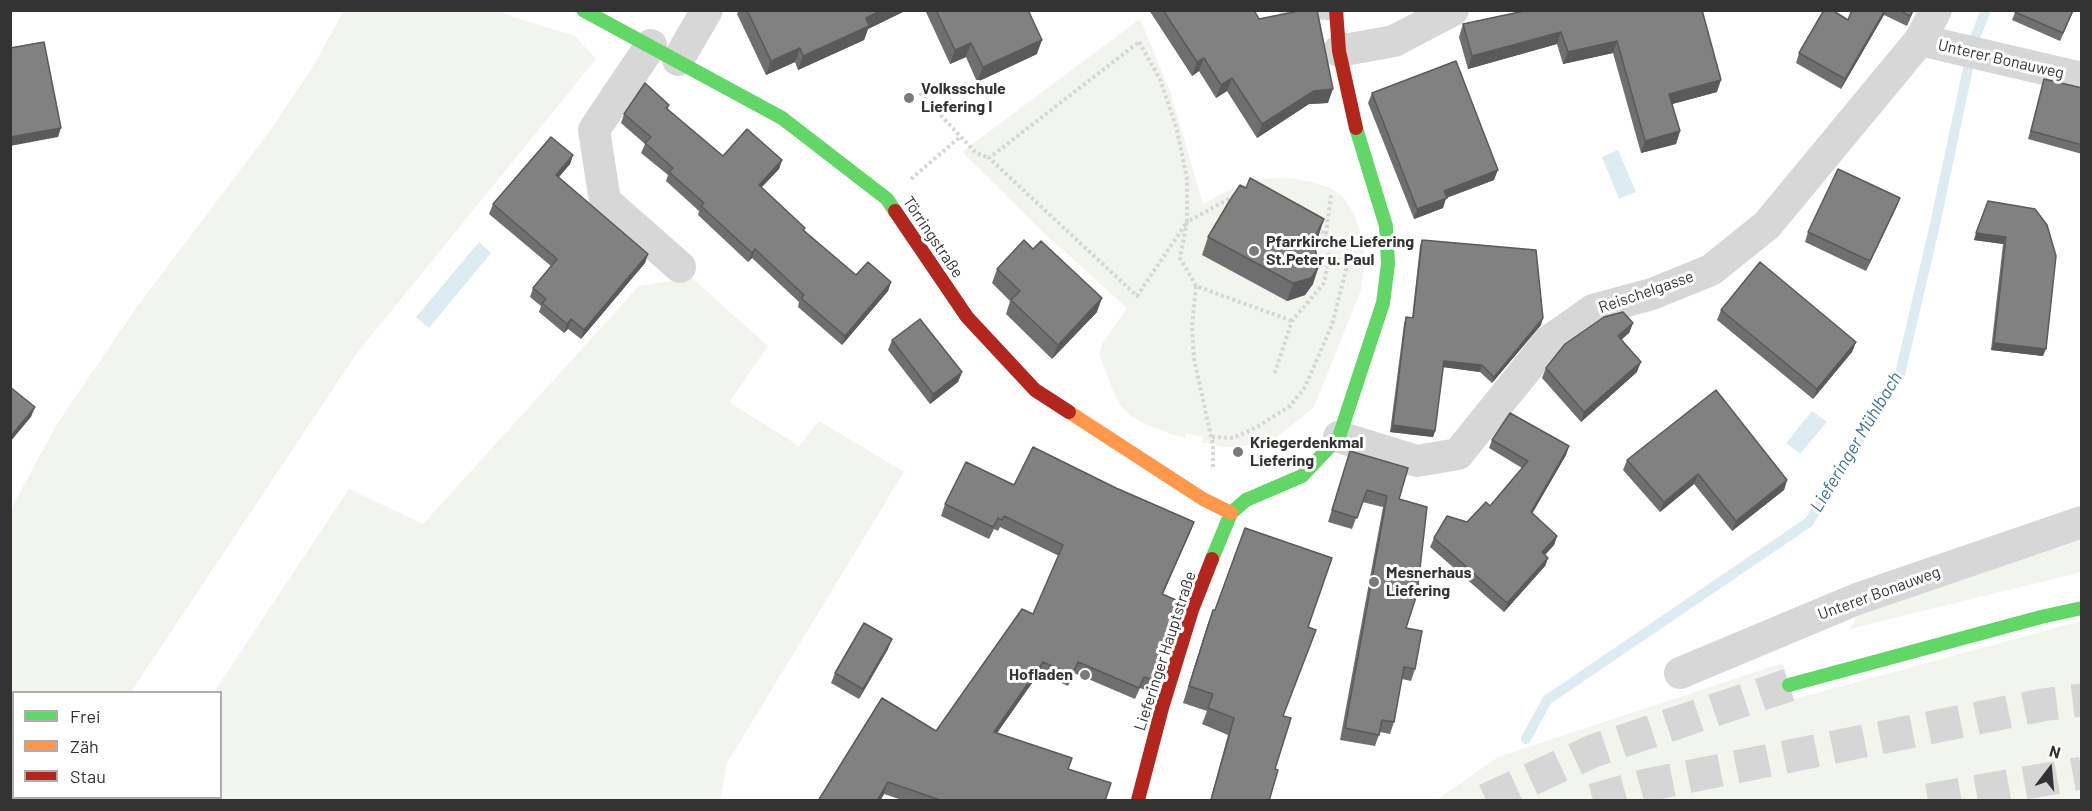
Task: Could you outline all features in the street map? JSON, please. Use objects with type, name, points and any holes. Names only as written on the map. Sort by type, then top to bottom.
[{"type":"main road","name":"Törringstraße","points":[[583,10],[782,118],[887,199],[968,317],[1035,390],[1203,499],[1231,513]]},
{"type":"main road","points":[[1231,513],[1246,500],[1302,476],[1339,437],[1383,303],[1389,264],[1386,226],[1351,113],[1339,51],[1336,12]]},
{"type":"main road","name":"Lieferinger Hauptstraße","points":[[1138,801],[1162,708],[1192,610],[1231,513]]},
{"type":"main road","points":[[1789,685],[2041,616],[2082,609]]},
{"type":"street","points":[[678,60],[707,10]]},
{"type":"street","points":[[1339,51],[1394,41],[1453,10]]},
{"type":"street","name":"Reischelgasse","points":[[1339,437],[1417,461],[1458,454],[1549,341],[1593,310],[1652,294],[1711,270],[1767,225],[1920,40],[1936,10]]},
{"type":"street","name":"Unterer Bonauweg","points":[[1920,40],[2082,78]]},
{"type":"street","points":[[651,45],[594,130],[605,201],[680,267]]},
{"type":"street","name":"Unterer Bonauweg","points":[[1680,673],[1857,599],[2082,522]]},
{"type":"lane","points":[[1286,10],[1336,12]]},
{"type":"path","points":[[989,158],[1139,42],[1160,79],[1177,130],[1187,179],[1187,222],[1180,258],[1196,286],[1192,327],[1194,359],[1212,437],[1213,474],[1203,499]]},
{"type":"path","points":[[920,93],[976,153],[989,158],[1137,296],[1187,222],[1244,190]]},
{"type":"path","points":[[887,199],[961,136]]},
{"type":"path","points":[[1274,375],[1292,321],[1324,283],[1329,258],[1326,234],[1330,195]]},
{"type":"path","points":[[1306,223],[1326,234]]},
{"type":"path","points":[[1212,437],[1233,438],[1257,427],[1290,406],[1304,389],[1332,325],[1348,262],[1329,258]]},
{"type":"path","points":[[1196,286],[1292,321]]},
{"type":"shaded area","points":[[344,10],[500,11],[575,36],[596,59],[357,353],[132,691],[12,691],[12,799],[60,799],[11,800],[11,509],[57,424],[136,308],[269,132],[311,70]]},
{"type":"shaded area","points":[[1140,19],[1170,91],[1203,204],[1227,191],[1254,181],[1291,178],[1312,182],[1330,188],[1344,198],[1354,214],[1362,237],[1365,259],[1361,290],[1314,407],[1268,444],[1224,447],[1201,442],[1203,437],[1186,433],[1185,438],[1174,435],[1131,416],[1121,406],[1114,393],[1099,354],[1102,344],[1127,308],[1046,235],[962,152]]},
{"type":"shaded area","points":[[1618,150],[1636,192],[1619,199],[1602,157]]},
{"type":"shaded area","points":[[479,242],[491,253],[429,328],[416,317]]},
{"type":"shaded area","points":[[692,278],[768,346],[729,402],[799,446],[819,421],[904,472],[727,763],[720,800],[142,800],[222,799],[222,691],[215,691],[349,489],[423,524],[639,286]]},
{"type":"shaded area","points":[[1812,411],[1827,422],[1800,454],[1786,443]]},
{"type":"shaded area","points":[[2081,535],[2081,572],[1850,629],[1859,615],[1883,602]]},
{"type":"shaded area","points":[[2081,621],[2081,800],[1437,800],[1498,757],[1783,663],[1794,699]]},
{"type":"building","points":[[747,10],[882,10],[866,18],[869,26],[803,56],[800,48],[771,61]]},
{"type":"building","points":[[936,10],[1028,10],[1042,40],[983,67],[971,43],[955,50]]},
{"type":"building","points":[[1163,10],[1254,10],[1259,19],[1304,10],[1317,10],[1333,89],[1314,91],[1262,124],[1232,78],[1221,85],[1204,58],[1197,62]]},
{"type":"building","points":[[1529,10],[1702,10],[1721,80],[1669,94],[1680,131],[1645,141],[1617,41],[1568,52],[1561,32],[1472,56],[1463,24]]},
{"type":"building","points":[[1824,10],[1832,10],[1848,20],[1852,10],[1885,10],[1845,79],[1799,53]]},
{"type":"building","points":[[1899,10],[1913,10],[1910,16]]},
{"type":"building","points":[[2016,10],[2073,10],[2063,33],[2015,12]]},
{"type":"building","points":[[44,42],[61,128],[10,137],[10,48]]},
{"type":"building","points":[[1456,61],[1498,170],[1444,191],[1447,198],[1417,209],[1372,93]]},
{"type":"building","points":[[2044,79],[2082,88],[2082,145],[2031,131]]},
{"type":"building","points":[[645,83],[669,105],[666,108],[723,156],[747,129],[782,160],[759,185],[805,228],[803,230],[856,275],[868,262],[891,282],[845,336],[801,298],[804,295],[755,249],[752,253],[701,206],[704,203],[669,172],[673,168],[645,143],[651,137],[624,114]]},
{"type":"building","points":[[551,137],[573,155],[556,175],[648,254],[584,330],[571,319],[567,324],[542,303],[546,299],[533,288],[557,259],[493,204]]},
{"type":"building","points":[[1838,169],[1900,198],[1870,261],[1808,232]]},
{"type":"building","name":"Pfarrkirche Liefering St.Peter u. Paul","points":[[1250,178],[1324,219],[1313,240],[1319,266],[1311,278],[1293,283],[1208,237],[1240,185],[1246,188]]},
{"type":"building","points":[[1988,201],[2035,209],[2047,225],[2056,256],[2046,349],[1994,343],[2006,237],[1976,233]]},
{"type":"building","points":[[1024,240],[1033,249],[1041,241],[1102,298],[1058,345],[1011,300],[1020,291],[997,269]]},
{"type":"building","points":[[1422,240],[1536,250],[1543,318],[1494,377],[1482,365],[1444,361],[1435,431],[1393,425],[1406,317],[1413,318]]},
{"type":"building","points":[[1760,262],[1856,342],[1817,389],[1721,310]]},
{"type":"building","points":[[1623,312],[1633,323],[1618,336],[1641,362],[1584,412],[1546,368],[1565,344],[1604,317]]},
{"type":"building","points":[[920,319],[962,372],[933,394],[892,340]]},
{"type":"building","points":[[10,387],[35,407],[10,437]]},
{"type":"building","points":[[1716,390],[1787,480],[1736,521],[1698,474],[1664,502],[1627,460]]},
{"type":"building","points":[[1510,413],[1569,446],[1531,512],[1557,536],[1542,552],[1548,558],[1507,603],[1434,538],[1447,516],[1467,522],[1486,502],[1490,506],[1528,461],[1492,440]]},
{"type":"building","points":[[1033,447],[1116,488],[1194,522],[1162,594],[1176,600],[1152,680],[1144,677],[1139,688],[1078,662],[1072,675],[1043,662],[994,732],[1072,758],[1068,769],[1111,783],[1105,801],[943,801],[888,782],[877,801],[864,799],[863,801],[818,801],[882,698],[936,731],[1022,609],[1033,614],[1063,545],[1004,516],[1002,520],[998,518],[993,527],[945,504],[966,462],[1014,485]]},
{"type":"building","points":[[1350,451],[1408,468],[1399,499],[1427,507],[1417,594],[1406,628],[1422,631],[1415,669],[1404,667],[1394,722],[1382,720],[1379,735],[1345,728],[1387,496],[1367,490],[1357,518],[1332,510]]},
{"type":"building","points":[[1245,528],[1332,558],[1308,627],[1316,630],[1283,716],[1291,718],[1275,769],[1278,770],[1269,801],[1214,801],[1211,800],[1234,718],[1208,708],[1213,694],[1189,686],[1213,610],[1215,610]]},
{"type":"building","points":[[864,623],[892,639],[863,689],[835,673]]},
{"type":"waterway","name":"Lieferinger Mühlbach","points":[[1526,739],[1547,700],[1809,522],[1900,374],[1934,229],[1974,40],[1986,10]]},
{"type":"tunnel","points":[[1486,800],[1593,751],[1789,685]]},
{"type":"tunnel","points":[[1593,800],[1647,785],[2042,705],[2082,700]]},
{"type":"tunnel","points":[[1928,800],[2082,773]]},
{"type":"traffic: fast","points":[[583,10],[782,118],[887,199],[895,211]]},
{"type":"traffic: fast","points":[[1212,559],[1231,513],[1246,500],[1302,476],[1339,437],[1383,303],[1388,264],[1386,226],[1356,128]]},
{"type":"traffic: fast","points":[[1789,685],[2082,608]]},
{"type":"traffic: slow","points":[[1069,412],[1203,499],[1231,513]]},
{"type":"traffic: jam","points":[[1336,10],[1339,51],[1356,128]]},
{"type":"traffic: jam","points":[[895,211],[967,317],[1035,390],[1069,412]]},
{"type":"traffic: jam","points":[[1138,800],[1162,708],[1192,610],[1212,559]]},
{"type":"place","name":"Volksschule Liefering I","points":[[909,98]]},
{"type":"place","name":"Pfarrkirche Liefering St.Peter u. Paul","points":[[1254,251]]},
{"type":"place","name":"Kriegerdenkmal Liefering","points":[[1238,452]]},
{"type":"place","name":"Mesnerhaus Liefering","points":[[1374,582]]},
{"type":"place","name":"Hofladen","points":[[1085,675]]}]
